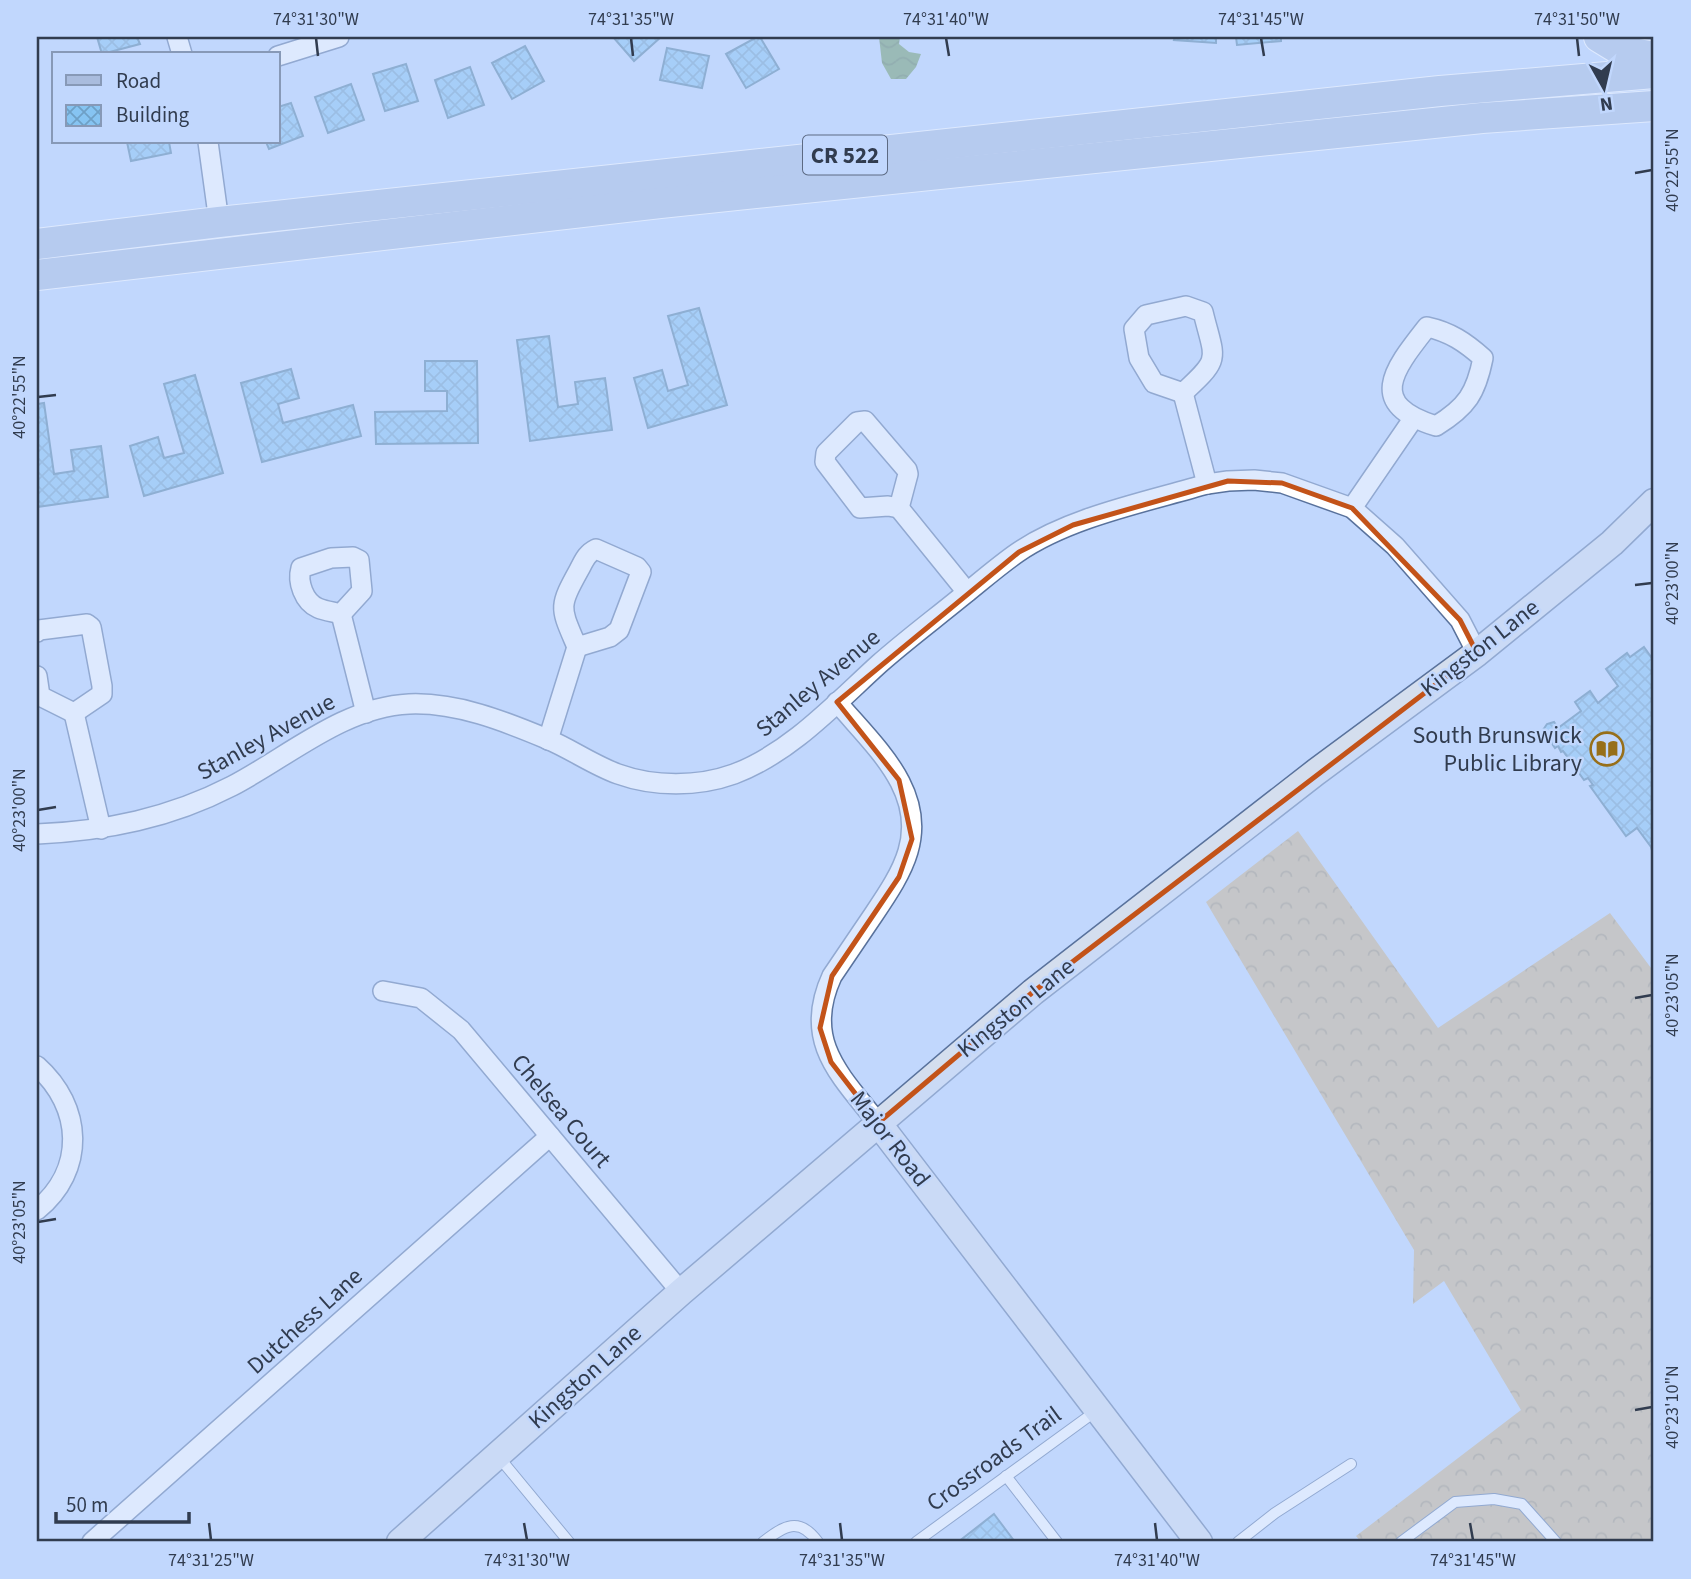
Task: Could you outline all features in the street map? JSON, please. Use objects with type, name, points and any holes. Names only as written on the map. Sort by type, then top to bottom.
[{"type":"main road","points":[[1599,37],[1622,51],[1654,57]]},
{"type":"main road","name":"CR 522","points":[[37,244],[1427,92],[1654,72]]},
{"type":"main road","name":"CR 522","points":[[37,275],[660,203],[1482,118],[1654,106]]},
{"type":"street","points":[[280,55],[339,37]]},
{"type":"street","points":[[208,144],[219,222]]},
{"type":"street","points":[[1186,306],[1203,312],[1214,357],[1209,369],[1183,393],[1154,383],[1139,358],[1134,329],[1146,315],[1186,306]]},
{"type":"street","points":[[1427,327],[1444,330],[1466,343],[1483,358],[1478,381],[1470,398],[1455,415],[1436,426],[1413,419],[1396,403],[1392,378],[1427,327]]},
{"type":"street","points":[[1183,393],[1207,484]]},
{"type":"street","points":[[1352,508],[1413,419]]},
{"type":"street","points":[[899,508],[907,470],[865,421],[857,422],[825,453],[825,462],[860,508],[899,508],[967,592]]},
{"type":"street","name":"Stanley Avenue","points":[[37,834],[101,829],[167,815],[233,786],[333,727],[366,713],[411,704],[469,710],[548,740],[618,774],[649,782],[707,782],[732,775],[760,763],[809,728],[900,646],[1019,552],[1073,525],[1207,484],[1228,481],[1282,483],[1352,508],[1395,547],[1460,620],[1478,653]]},
{"type":"street","name":"Kingston Lane","points":[[400,1542],[681,1292],[1033,992],[1316,772],[1478,653],[1612,543],[1654,502]]},
{"type":"street","points":[[548,740],[577,647],[565,619],[564,598],[588,553],[596,549],[637,567],[641,572],[619,630],[610,637],[577,647]]},
{"type":"street","points":[[341,614],[366,713]]},
{"type":"street","points":[[37,632],[39,629],[87,624],[94,632],[102,694],[74,713]]},
{"type":"street","points":[[37,676],[40,696],[74,713]]},
{"type":"street","name":"Major Road","points":[[837,702],[899,780],[908,798],[912,839],[899,877],[832,976],[825,992],[820,1028],[824,1046],[831,1062],[1199,1542]]},
{"type":"street","points":[[74,713],[101,829]]},
{"type":"street","name":"Chelsea Court","points":[[383,991],[421,998],[461,1030],[681,1292]]},
{"type":"street","points":[[37,1066],[55,1084],[65,1100],[73,1136],[72,1155],[66,1173],[57,1189],[37,1210]]},
{"type":"street","name":"Dutchess Lane","points":[[92,1542],[550,1136]]},
{"type":"lane","name":"Crossroads Trail","points":[[916,1542],[1098,1410]]},
{"type":"lane","points":[[497,1455],[569,1542]]},
{"type":"lane","points":[[1238,1542],[1276,1513],[1351,1464]]},
{"type":"lane","points":[[1006,1476],[1057,1542]]},
{"type":"lane","points":[[1401,1542],[1455,1502],[1494,1499],[1521,1504],[1556,1542]]},
{"type":"lane","points":[[763,1542],[791,1525],[803,1527],[818,1542]]},
{"type":"highlighted area","points":[[1228,481],[1282,483],[1352,508],[1460,620],[1477,653],[1033,992],[878,1123],[831,1062],[820,1028],[832,976],[899,877],[912,839],[899,780],[837,702],[1019,552],[1073,525]]},
{"type":"green space","points":[[1298,831],[1438,1028],[1610,913],[1654,972],[1654,1542],[1361,1542],[1356,1536],[1521,1410],[1444,1281],[1413,1304],[1414,1250],[1206,902]]},
{"type":"water","points":[[879,37],[900,37],[899,44],[909,52],[921,54],[916,67],[906,79],[891,79],[882,63]]},
{"type":"building","points":[[97,37],[137,37],[140,44],[110,52],[101,52]]},
{"type":"building","points":[[613,37],[661,37],[634,61]]},
{"type":"building","points":[[760,37],[779,69],[746,88],[726,54]]},
{"type":"building","points":[[1175,37],[1216,37],[1216,43],[1174,40]]},
{"type":"building","points":[[1236,37],[1281,37],[1281,41],[1237,45]]},
{"type":"building","points":[[525,46],[544,81],[512,99],[492,63]]},
{"type":"building","points":[[667,48],[709,56],[702,88],[660,80]]},
{"type":"building","points":[[406,64],[418,101],[385,111],[373,74]]},
{"type":"building","points":[[470,67],[484,105],[448,118],[435,80]]},
{"type":"building","points":[[351,84],[364,120],[328,133],[315,97]]},
{"type":"building","points":[[291,103],[303,136],[269,149],[267,144],[280,144],[280,106]]},
{"type":"building","points":[[127,144],[169,144],[171,153],[131,161]]},
{"type":"building","points":[[699,308],[727,405],[648,428],[634,378],[662,370],[668,391],[688,385],[668,316]]},
{"type":"building","points":[[549,336],[558,407],[578,404],[575,382],[605,378],[612,430],[530,441],[517,340]]},
{"type":"building","points":[[425,361],[477,361],[478,443],[376,444],[375,412],[447,411],[447,391],[425,391]]},
{"type":"building","points":[[291,369],[299,398],[278,404],[283,423],[353,405],[361,436],[262,462],[241,383]]},
{"type":"building","points":[[195,375],[223,473],[144,496],[130,446],[158,437],[164,458],[184,453],[164,384]]},
{"type":"building","points":[[44,403],[54,474],[74,471],[71,450],[101,446],[108,497],[37,507],[37,404]]},
{"type":"building","name":"South Brunswick Public Library","points":[[1644,647],[1654,661],[1653,854],[1637,828],[1626,836],[1590,786],[1593,785],[1588,778],[1584,780],[1563,751],[1561,752],[1558,746],[1555,748],[1543,730],[1547,724],[1554,722],[1558,728],[1581,711],[1575,702],[1590,691],[1598,703],[1618,686],[1606,669],[1627,653],[1630,657]]},
{"type":"building","points":[[994,1514],[1015,1542],[958,1542]]},
{"type":"place","name":"South Brunswick Public Library","points":[[1607,749]]}]
